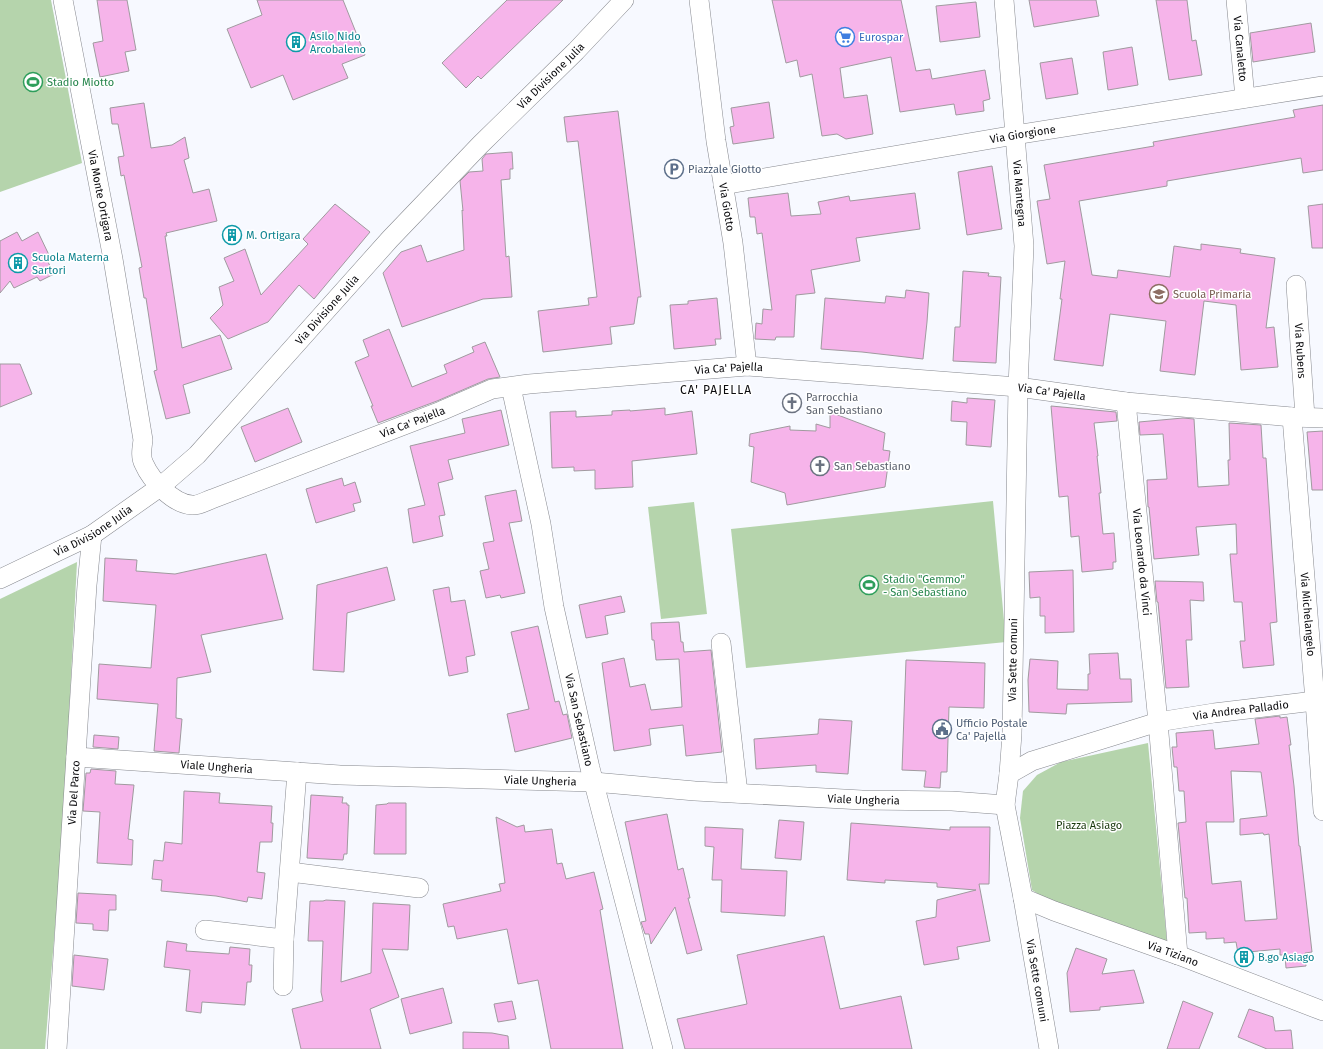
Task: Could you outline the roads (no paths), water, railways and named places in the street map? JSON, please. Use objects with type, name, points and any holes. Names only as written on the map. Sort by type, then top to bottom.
[{"type":"street","name":"Via Monte Ortigara","points":[[63,0],[118,286],[143,440],[141,451],[143,464],[160,487]]},
{"type":"street","name":"Via Divisione Julia","points":[[0,579],[92,535],[160,487],[197,455],[390,239],[468,156],[576,50],[624,0]]},
{"type":"street","name":"Via Giotto","points":[[698,0],[715,133],[733,243],[746,366]]},
{"type":"street","name":"Via Mantegna","points":[[1004,0],[1024,246],[1018,387]]},
{"type":"street","name":"Via Canaletto","points":[[1236,0],[1245,98]]},
{"type":"street","name":"Via Giorgione","points":[[723,185],[1015,135],[1323,86]]},
{"type":"street","name":"Via Rubens","points":[[1296,285],[1307,417]]},
{"type":"street","name":"Via Ca' Pajella","points":[[160,487],[181,502],[193,506],[426,417],[492,389],[536,383],[746,366],[1018,387],[1126,402],[1307,417]]},
{"type":"street","name":"Via San Sebastiano","points":[[511,387],[541,524],[554,607],[594,782],[662,1049]]},
{"type":"street","name":"Via Sette comuni","points":[[1018,387],[1012,731],[1005,805],[1023,898],[1049,1049]]},
{"type":"street","name":"Via Leonardo da Vinci","points":[[1126,402],[1158,722]]},
{"type":"street","name":"Via Michelangelo","points":[[1307,417],[1323,811]]},
{"type":"street","name":"Via Del Parco","points":[[57,1049],[87,585],[92,535]]},
{"type":"street","points":[[721,643],[738,793]]},
{"type":"street","name":"Via Andrea Palladio","points":[[1158,722],[1214,713],[1319,700]]},
{"type":"street","points":[[1009,774],[1032,761],[1158,722],[1178,955]]},
{"type":"street","name":"Viale Ungheria","points":[[76,757],[340,775],[594,782],[738,793],[862,800],[952,801],[1005,805]]},
{"type":"street","points":[[283,986],[284,939],[297,772]]},
{"type":"street","points":[[290,872],[372,884],[419,888]]},
{"type":"street","name":"Via Tiziano","points":[[1023,898],[1054,911],[1178,955],[1323,1011]]},
{"type":"street","points":[[205,930],[284,939]]},
{"type":"place","name":"Eurospar","points":[[845,37]]},
{"type":"place","name":"Asilo Nido Arcobaleno","points":[[296,42]]},
{"type":"place","name":"Stadio Miotto","points":[[33,82]]},
{"type":"place","name":"Piazzale Giotto","points":[[674,169]]},
{"type":"place","name":"M. Ortigara","points":[[232,235]]},
{"type":"place","name":"Scuola Materna Sartori","points":[[18,263]]},
{"type":"place","name":"Scuola Primaria","points":[[1159,294]]},
{"type":"place","name":"Parrocchia San Sebastiano","points":[[792,403]]},
{"type":"place","name":"San Sebastiano","points":[[820,466]]},
{"type":"place","name":"Stadio \"Gemmo\" - San Sebastiano","points":[[869,585]]},
{"type":"place","name":"Ufficio Postale Ca' Pajella","points":[[942,729]]},
{"type":"place","name":"B.go Asiago","points":[[1244,957]]},
{"type":"district","name":"CA' PAJELLA","points":[[716,390]]},
{"type":"park label","name":"Piazza Asiago","points":[[1089,825]]}]
